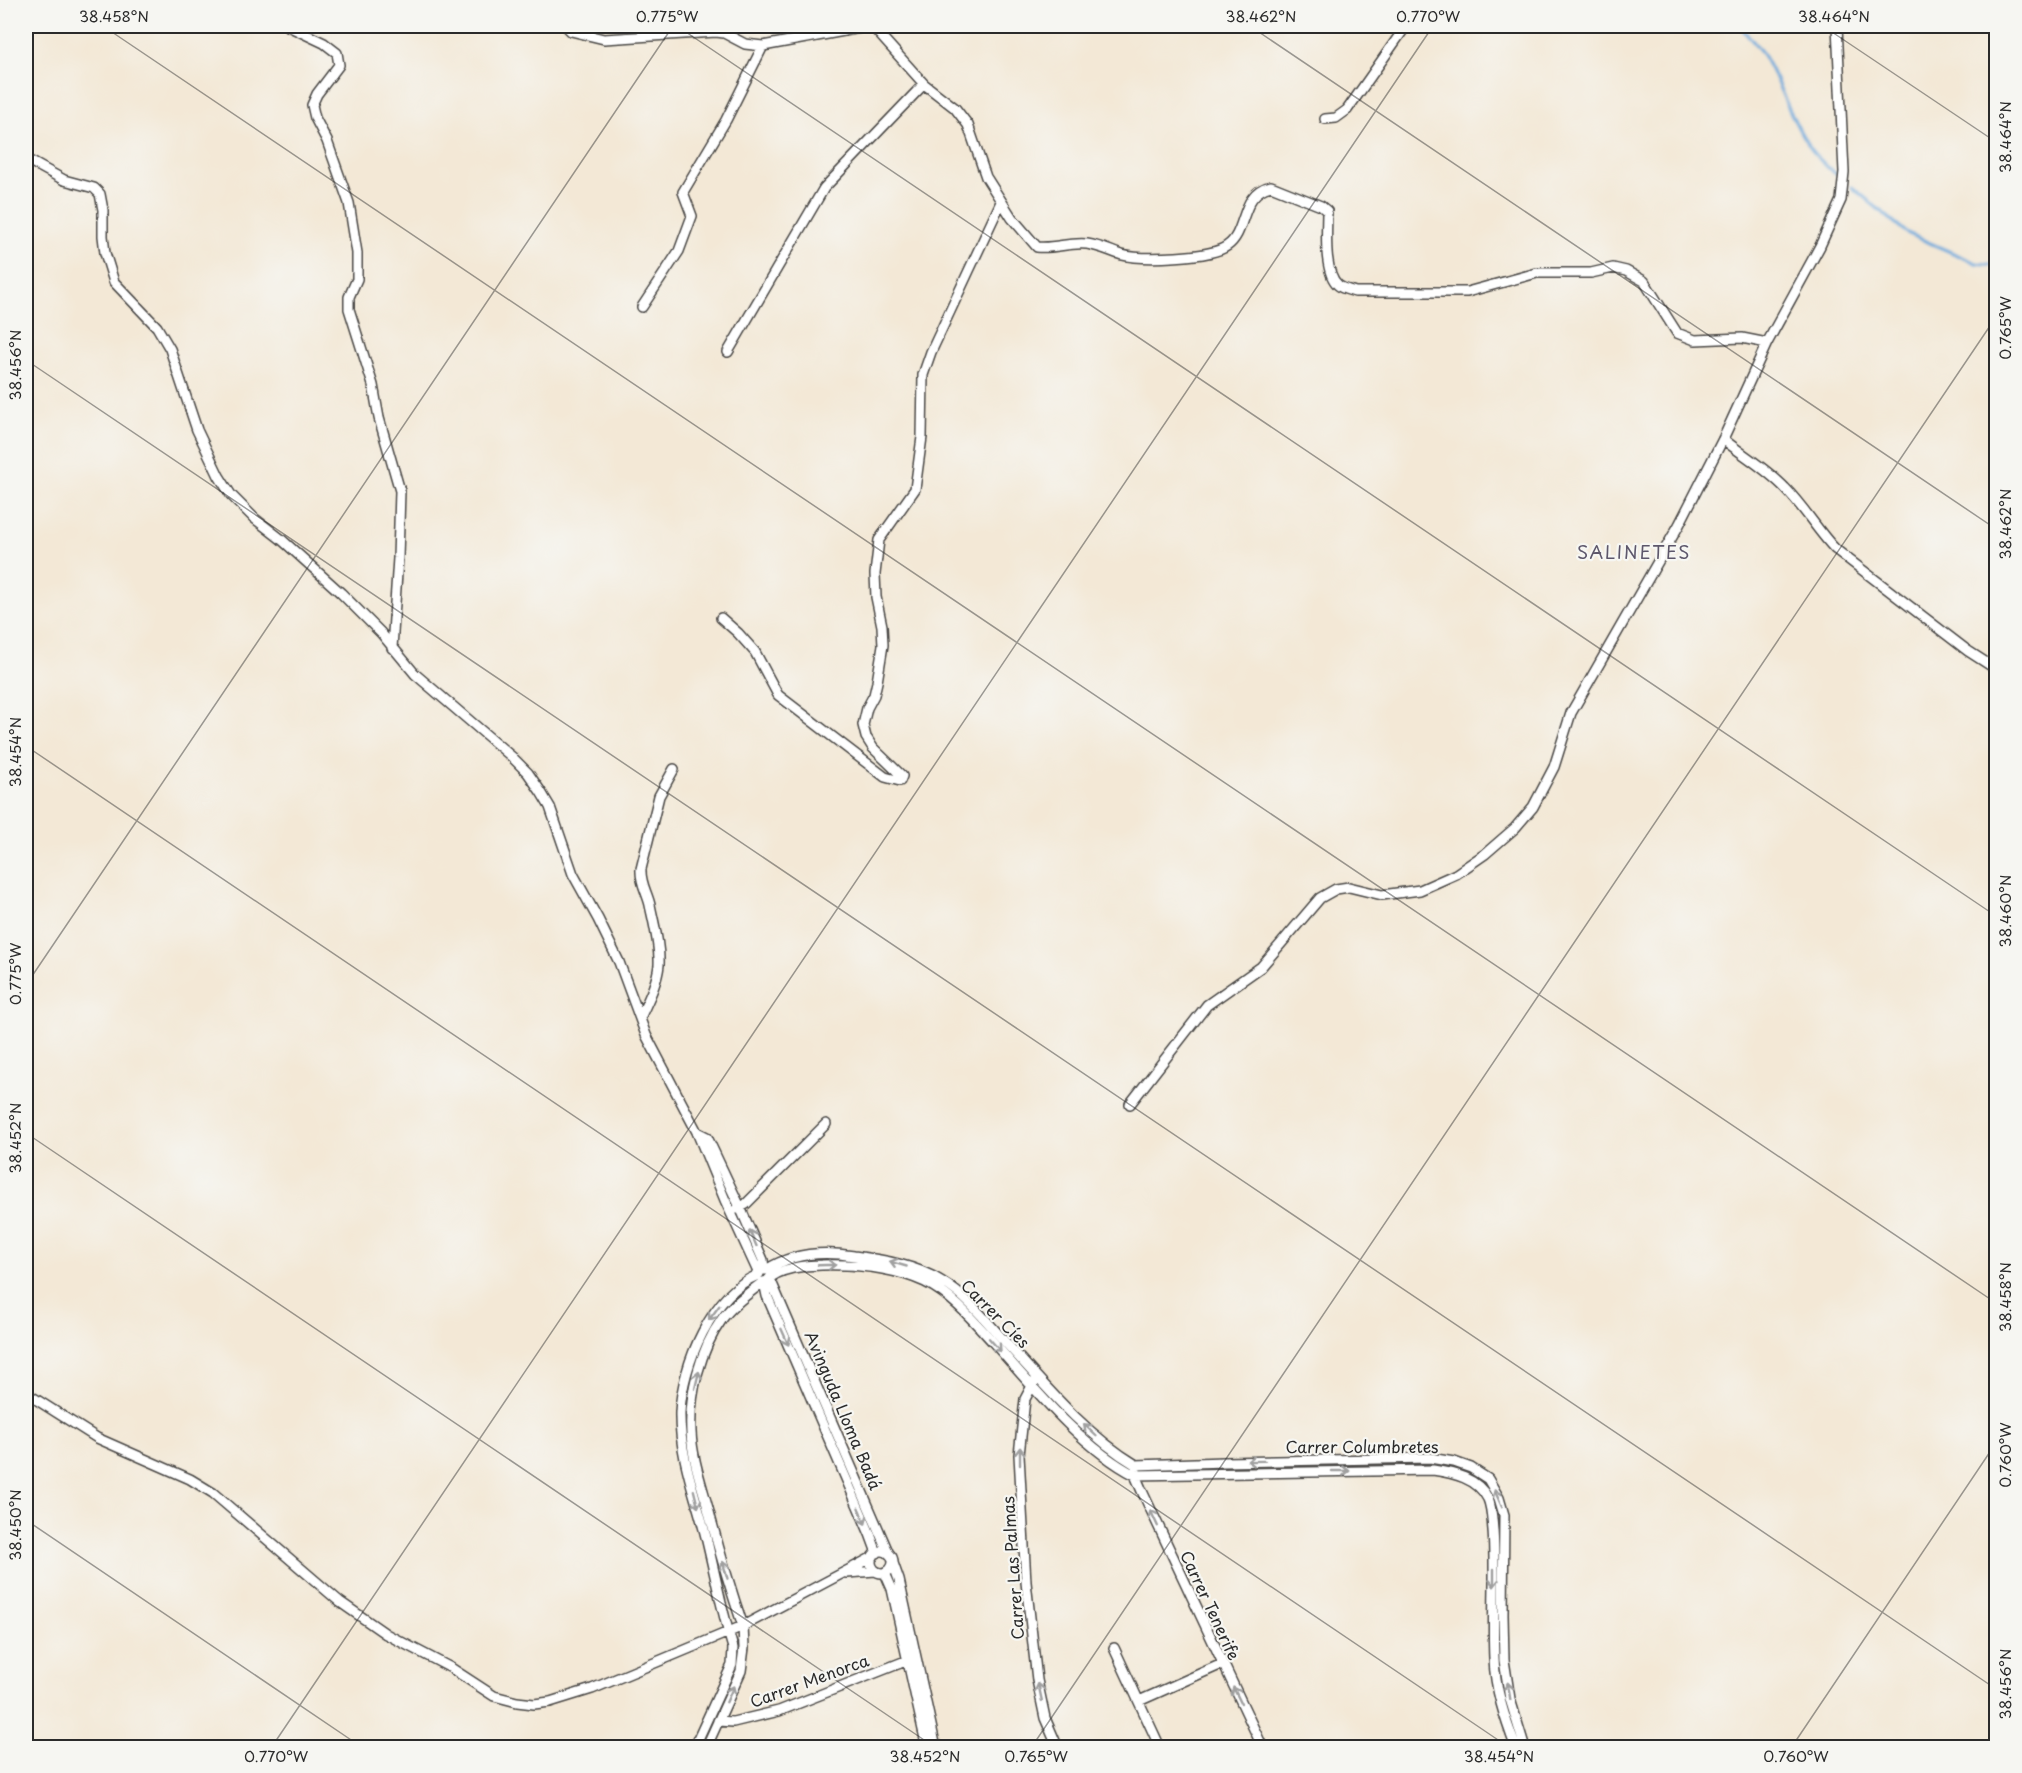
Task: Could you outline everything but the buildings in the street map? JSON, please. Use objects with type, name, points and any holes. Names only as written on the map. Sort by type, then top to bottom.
[{"type":"street","points":[[288,26],[324,43],[338,53],[339,65],[317,94],[312,105],[315,118],[327,141],[349,202],[357,253],[357,279],[349,297],[349,309],[373,385],[379,418],[400,491],[392,648]]},
{"type":"street","points":[[566,26],[571,31],[604,39],[716,32],[724,33],[745,44],[763,46],[872,26],[924,84],[955,108],[968,125],[986,177],[1025,235],[1037,247],[1084,244],[1103,247],[1122,255],[1138,257],[1199,255],[1227,247],[1238,235],[1245,208],[1264,187],[1271,186],[1321,207],[1327,212],[1330,270],[1337,285],[1344,289],[1355,292],[1467,292],[1537,273],[1591,273],[1613,268],[1626,271],[1644,281],[1677,333],[1695,340],[1742,338],[1767,343]]},
{"type":"street","points":[[1325,119],[1336,118],[1347,110],[1406,26]]},
{"type":"street","points":[[1131,1104],[1206,1005],[1261,967],[1320,898],[1336,890],[1349,887],[1382,895],[1420,890],[1455,874],[1485,854],[1515,828],[1533,807],[1554,767],[1571,713],[1679,525],[1724,439],[1767,343],[1820,246],[1841,200],[1844,172],[1837,26]]},
{"type":"street","points":[[642,307],[679,251],[692,216],[683,192],[726,120],[763,46]]},
{"type":"street","points":[[728,352],[824,188],[924,84]]},
{"type":"street","name":"Avinguda Lloma Badá","points":[[26,159],[64,180],[93,188],[100,194],[104,210],[103,236],[108,267],[114,282],[157,327],[170,349],[197,430],[219,476],[231,495],[254,518],[341,593],[381,633],[415,674],[512,757],[528,773],[550,807],[573,874],[619,962],[660,1063],[698,1135],[730,1212],[764,1276],[891,1559],[899,1580],[936,1748]]},
{"type":"street","points":[[721,618],[755,652],[778,695],[885,777],[900,781],[902,776],[873,748],[866,737],[863,724],[875,689],[883,645],[876,597],[879,540],[915,489],[922,437],[923,375],[931,352],[1001,202]]},
{"type":"street","points":[[1724,439],[1771,473],[1835,549],[1968,651],[1996,669]]},
{"type":"street","points":[[640,1018],[654,986],[658,965],[654,922],[640,880],[640,869],[659,796],[674,769]]},
{"type":"street","points":[[730,1212],[746,1204],[826,1124]]},
{"type":"street","name":"Avinguda Lloma Badá","points":[[698,1135],[707,1137],[740,1207],[762,1260],[767,1296],[870,1533],[875,1555]]},
{"type":"street","name":"Carrer Cíes","points":[[706,1748],[741,1671],[744,1648],[743,1626],[697,1467],[691,1433],[692,1403],[706,1349],[722,1320],[777,1263],[800,1256],[823,1253],[849,1255],[888,1261],[915,1269],[941,1281],[978,1311],[1037,1376],[1106,1445],[1136,1470]]},
{"type":"street","name":"Carrer Cíes","points":[[694,1748],[732,1665],[733,1648],[686,1459],[680,1411],[687,1376],[706,1325],[716,1308],[747,1281],[811,1265],[841,1264],[886,1270],[925,1282],[966,1313],[1031,1385],[1098,1451],[1118,1466],[1136,1470]]},
{"type":"street","name":"Carrer Las Palmas","points":[[1037,1376],[1025,1399],[1021,1419],[1019,1455],[1026,1582],[1037,1680],[1045,1718],[1058,1748]]},
{"type":"street","points":[[26,1393],[97,1438],[190,1479],[213,1493],[340,1602],[386,1634],[451,1668],[494,1696],[517,1702],[534,1704],[550,1702],[592,1689],[743,1626],[875,1555],[883,1552],[891,1559],[890,1569],[880,1572],[844,1573]]},
{"type":"street","name":"Carrer Columbretes","points":[[1136,1470],[1430,1458],[1454,1462],[1471,1468],[1488,1479],[1500,1498],[1504,1515],[1504,1660],[1510,1699],[1519,1735],[1525,1748]]},
{"type":"street","name":"Carrer Tenerife","points":[[1136,1470],[1222,1664],[1263,1748]]},
{"type":"street","name":"Carrer Columbretes","points":[[1136,1470],[1434,1470],[1460,1475],[1479,1486],[1488,1499],[1492,1516],[1494,1661],[1500,1699],[1516,1748]]},
{"type":"street","points":[[875,1555],[871,1563],[892,1589],[927,1748]]},
{"type":"street","points":[[1114,1648],[1159,1745]]},
{"type":"street","name":"Carrer Menorca","points":[[718,1721],[733,1722],[779,1711],[908,1660]]},
{"type":"street","points":[[1139,1701],[1222,1664]]},
{"type":"waterway","points":[[1739,26],[1763,55],[1793,119],[1811,149],[1836,174]]},
{"type":"waterway","points":[[1852,187],[1907,233],[1976,263],[1996,265]]},
{"type":"district","name":"SALINETES","points":[[1634,551]]}]
